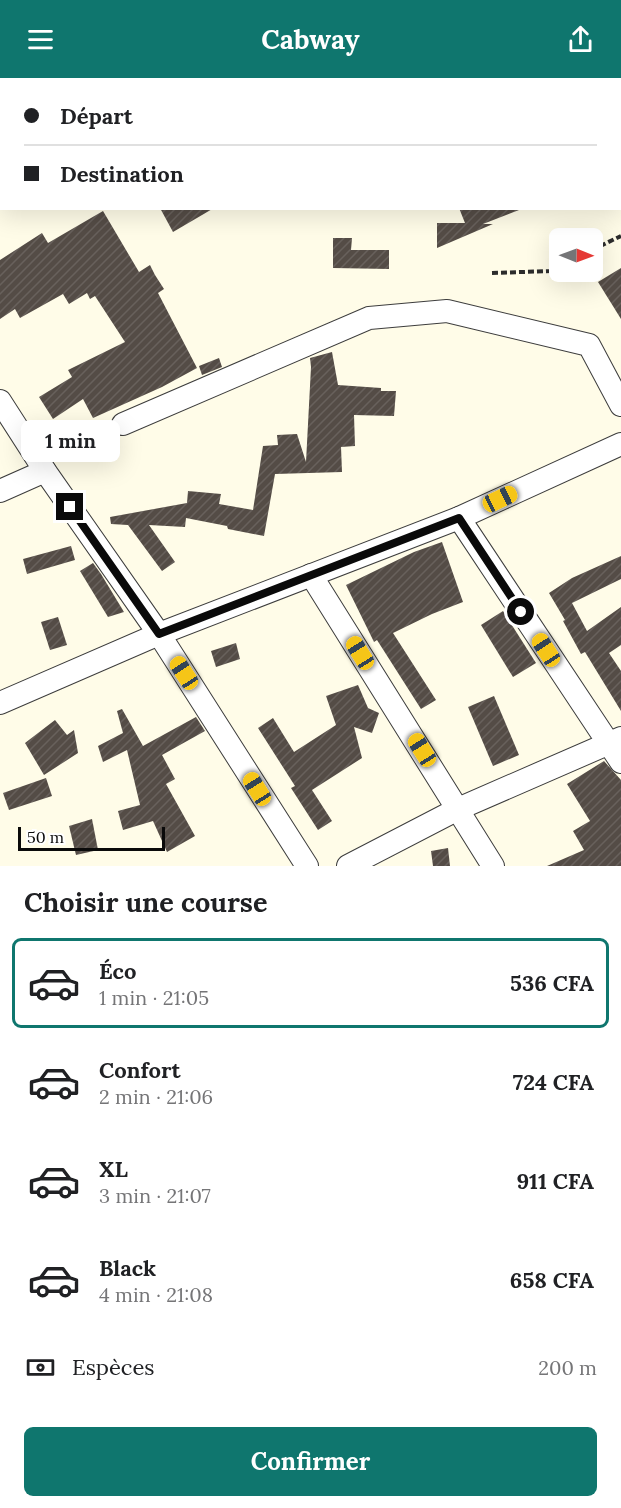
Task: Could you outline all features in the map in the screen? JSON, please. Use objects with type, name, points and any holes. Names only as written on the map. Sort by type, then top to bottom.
[{"type":"street","points":[[123,424],[369,318],[447,311],[589,345],[621,405]]},
{"type":"street","points":[[0,401],[45,471],[159,634],[307,866]]},
{"type":"street","points":[[0,703],[159,634],[459,518],[621,444]]},
{"type":"street","points":[[0,491],[45,471]]},
{"type":"street","points":[[459,518],[615,741],[621,762]]},
{"type":"street","points":[[311,575],[493,866]]},
{"type":"street","points":[[348,866],[458,809],[615,741]]},
{"type":"path","points":[[603,245],[621,236]]},
{"type":"path","points":[[492,273],[549,271]]},
{"type":"building","points":[[161,210],[211,210],[173,232]]},
{"type":"building","points":[[460,210],[519,210],[483,224],[493,224],[437,248],[437,223],[465,223]]},
{"type":"building","points":[[103,211],[139,272],[150,265],[164,289],[158,293],[197,368],[162,387],[93,418],[83,399],[53,419],[39,397],[72,377],[68,370],[125,342],[95,296],[90,299],[87,293],[69,304],[63,294],[20,318],[15,309],[0,319],[0,260],[42,233],[48,243]]},
{"type":"building","points":[[333,238],[352,238],[351,250],[389,250],[389,269],[333,268]]},
{"type":"building","points":[[621,268],[621,319],[598,282],[603,282],[603,279]]},
{"type":"building","points":[[332,352],[338,385],[396,391],[394,416],[354,415],[355,446],[341,447],[342,472],[275,474],[264,536],[186,518],[185,527],[149,525],[175,562],[162,571],[128,525],[111,524],[110,517],[187,503],[188,491],[221,494],[219,504],[253,510],[263,446],[278,445],[277,435],[297,434],[306,462],[310,358]]},
{"type":"building","points":[[219,358],[222,367],[202,375],[199,366]]},
{"type":"building","points":[[442,542],[463,602],[393,633],[436,700],[421,709],[377,640],[374,642],[346,585],[414,552]]},
{"type":"building","points":[[71,546],[75,560],[27,574],[23,559]]},
{"type":"building","points":[[621,556],[621,579],[572,603],[587,631],[621,607],[621,645],[609,653],[621,671],[621,711],[585,652],[581,654],[549,593],[572,578]]},
{"type":"building","points":[[93,563],[124,612],[108,617],[80,571]]},
{"type":"building","points":[[503,611],[536,663],[513,677],[481,625]]},
{"type":"building","points":[[58,617],[67,645],[50,650],[41,622]]},
{"type":"building","points":[[236,643],[240,659],[216,667],[211,651]]},
{"type":"building","points":[[358,685],[368,708],[379,713],[372,733],[354,727],[362,758],[312,790],[332,821],[318,830],[291,788],[295,786],[258,728],[273,718],[294,752],[336,725],[326,696]]},
{"type":"building","points":[[494,696],[519,755],[493,766],[468,707]]},
{"type":"building","points":[[122,709],[143,746],[196,717],[205,731],[162,755],[175,779],[166,784],[195,836],[167,852],[153,821],[123,830],[118,811],[140,805],[127,750],[103,762],[98,746],[123,733],[117,711]]},
{"type":"building","points":[[55,720],[67,735],[74,730],[78,753],[44,775],[25,743]]},
{"type":"building","points":[[604,761],[621,780],[621,866],[547,866],[584,850],[573,831],[590,821],[567,784]]},
{"type":"building","points":[[46,778],[52,796],[9,810],[3,793]]},
{"type":"building","points":[[92,819],[98,850],[76,855],[69,826]]},
{"type":"building","points":[[448,848],[450,866],[433,866],[431,851]]},
{"type":"route","points":[[70,507],[159,634],[459,518],[521,612]]}]
